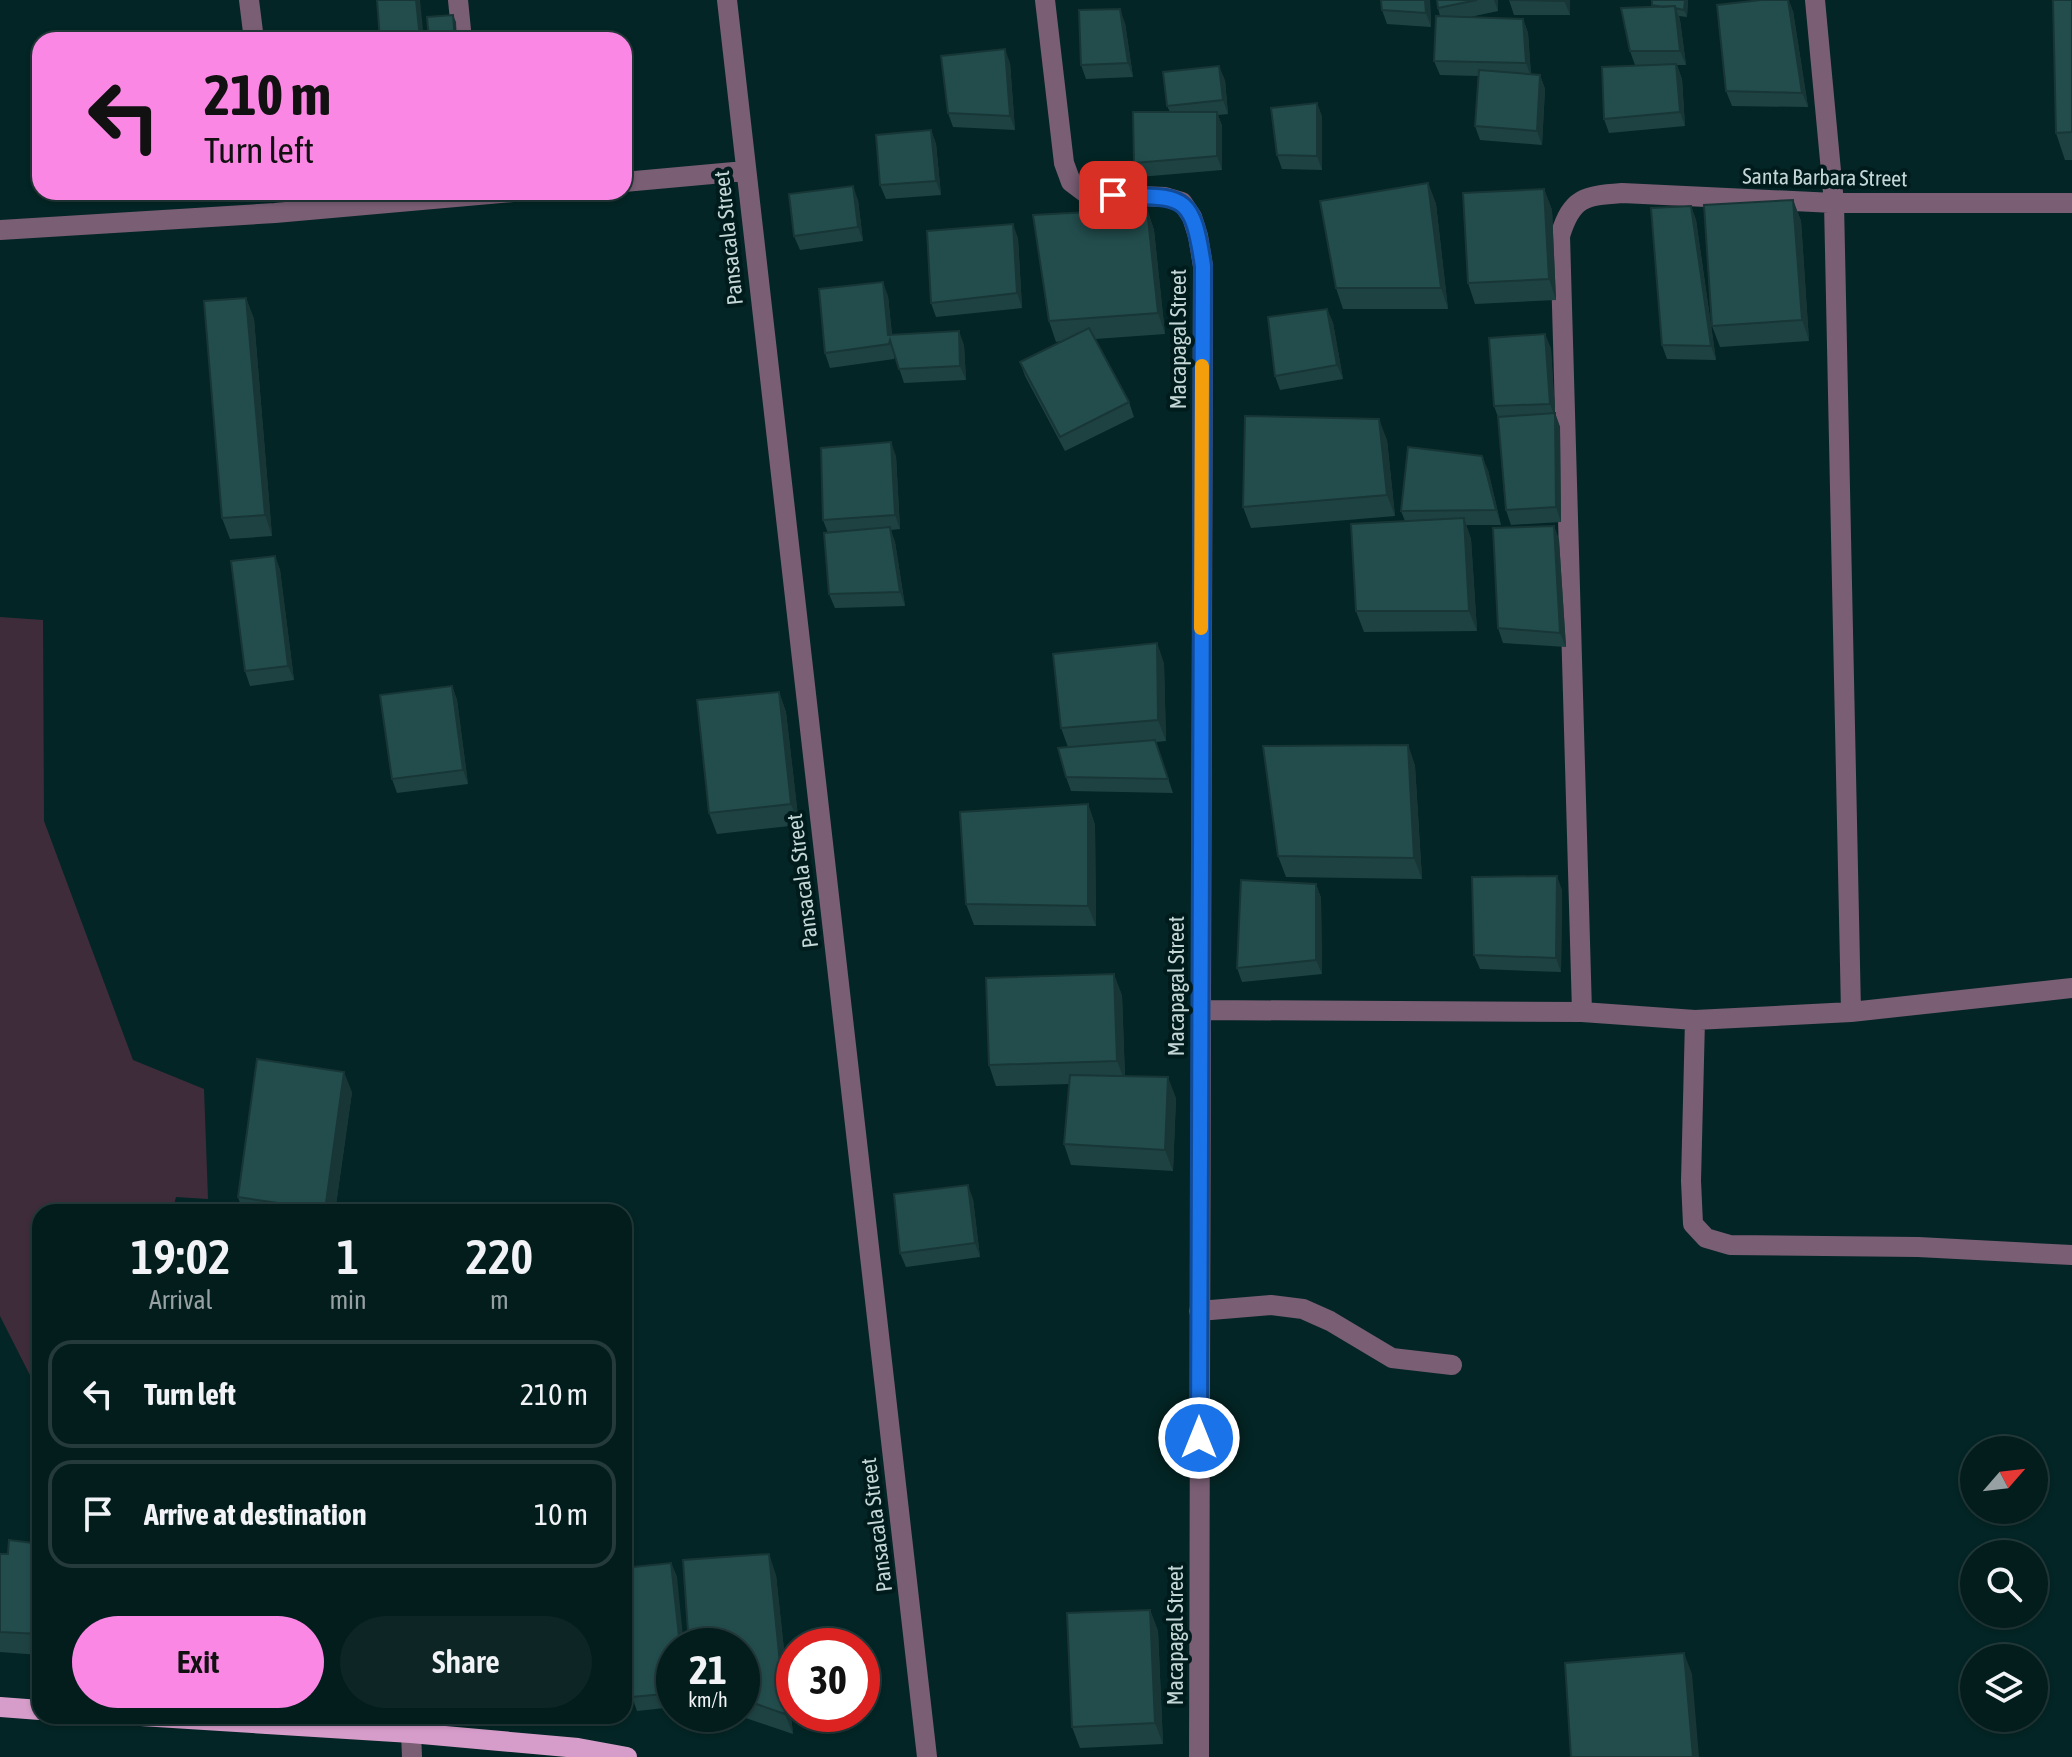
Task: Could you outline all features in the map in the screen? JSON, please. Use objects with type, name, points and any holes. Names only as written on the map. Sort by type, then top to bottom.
[{"type":"main road","points":[[0,1707],[32,1709]]},
{"type":"main road","points":[[268,1724],[578,1748],[627,1757]]},
{"type":"street","points":[[249,0],[253,32]]},
{"type":"street","points":[[458,0],[461,32]]},
{"type":"street","name":"Pansacala Street","points":[[727,0],[927,1757]]},
{"type":"street","name":"Macapagal Street","points":[[1045,0],[1064,163],[1071,182],[1087,194],[1165,197],[1182,202],[1192,217],[1203,266],[1199,1757]]},
{"type":"street","points":[[1815,0],[1834,203],[1851,1012]]},
{"type":"street","points":[[632,181],[745,171]]},
{"type":"street","name":"Santa Barbara Street","points":[[1582,1012],[1560,236],[1568,212],[1596,196],[1622,193],[1834,203],[2072,203]]},
{"type":"street","points":[[273,200],[275,213]]},
{"type":"street","points":[[0,230],[275,213],[413,200]]},
{"type":"street","points":[[1200,1010],[1582,1012],[1695,1020],[1851,1012],[2072,988]]},
{"type":"street","points":[[1695,1020],[1691,1181],[1693,1224],[1706,1238],[1730,1245],[1918,1247],[2072,1255]]},
{"type":"street","points":[[1199,1311],[1271,1305],[1303,1309],[1330,1321],[1392,1358],[1452,1365]]},
{"type":"street","points":[[411,1733],[412,1757]]},
{"type":"shaded area","points":[[0,617],[43,620],[44,821],[133,1060],[204,1089],[208,1199],[176,1197],[174,1204],[32,1204],[32,1379],[0,1316]]},
{"type":"building","points":[[377,0],[416,0],[419,32],[379,32]]},
{"type":"building","points":[[1381,0],[1425,0],[1426,13],[1382,10]]},
{"type":"building","points":[[1437,0],[1477,0],[1438,8]]},
{"type":"building","points":[[1652,0],[1685,0],[1684,10],[1675,6],[1652,5]]},
{"type":"building","points":[[1788,0],[1802,93],[1726,91],[1717,5]]},
{"type":"building","points":[[2053,0],[2072,0],[2072,132],[2056,133]]},
{"type":"building","points":[[1675,6],[1680,51],[1630,51],[1621,8]]},
{"type":"building","points":[[1120,9],[1128,63],[1081,65],[1079,10]]},
{"type":"building","points":[[453,15],[454,32],[428,32],[427,17]]},
{"type":"building","points":[[1436,16],[1523,19],[1526,63],[1434,61]]},
{"type":"building","points":[[1005,49],[1010,116],[948,113],[941,56]]},
{"type":"building","points":[[1676,64],[1680,112],[1604,119],[1602,67]]},
{"type":"building","points":[[1219,66],[1223,100],[1167,106],[1163,72]]},
{"type":"building","points":[[1479,70],[1540,75],[1537,131],[1475,126]]},
{"type":"building","points":[[1317,103],[1317,156],[1277,155],[1271,108]]},
{"type":"building","points":[[1133,112],[1217,112],[1217,156],[1134,163]]},
{"type":"building","points":[[931,130],[936,181],[880,185],[876,135]]},
{"type":"building","points":[[1428,183],[1441,288],[1336,288],[1320,201]]},
{"type":"building","points":[[853,186],[858,227],[794,236],[789,194]]},
{"type":"building","points":[[1544,189],[1549,279],[1468,283],[1463,193]]},
{"type":"building","points":[[1793,200],[1802,320],[1712,326],[1704,205]]},
{"type":"building","points":[[1691,206],[1711,346],[1662,345],[1651,208]]},
{"type":"building","points":[[1147,209],[1158,313],[1049,321],[1033,215]]},
{"type":"building","points":[[1013,224],[1017,293],[931,303],[927,231]]},
{"type":"building","points":[[883,282],[888,335],[959,331],[960,366],[899,369],[890,340],[889,344],[825,353],[819,289]]},
{"type":"building","points":[[246,298],[265,515],[222,518],[204,301]]},
{"type":"building","points":[[1327,309],[1337,365],[1275,376],[1268,317]]},
{"type":"building","points":[[1089,328],[1129,402],[1060,437],[1020,362]]},
{"type":"building","points":[[1545,334],[1550,404],[1494,406],[1489,338]]},
{"type":"building","points":[[1555,413],[1556,507],[1506,510],[1498,417]]},
{"type":"building","points":[[1245,416],[1379,419],[1387,495],[1243,507]]},
{"type":"building","points":[[891,442],[895,515],[823,520],[821,448]]},
{"type":"building","points":[[1408,447],[1482,456],[1496,510],[1401,511]]},
{"type":"building","points":[[1464,518],[1469,611],[1356,611],[1351,524]]},
{"type":"building","points":[[1554,526],[1560,633],[1498,628],[1493,528]]},
{"type":"building","points":[[890,527],[900,592],[829,594],[824,533]]},
{"type":"building","points":[[275,556],[288,666],[245,671],[231,561]]},
{"type":"building","points":[[1157,643],[1158,720],[1061,728],[1053,654]]},
{"type":"building","points":[[452,686],[463,770],[392,779],[380,695]]},
{"type":"building","points":[[779,692],[791,804],[709,813],[697,700]]},
{"type":"building","points":[[1155,740],[1168,779],[1066,777],[1058,748]]},
{"type":"building","points":[[1408,745],[1414,858],[1278,856],[1263,746]]},
{"type":"building","points":[[1088,804],[1088,906],[966,904],[960,812]]},
{"type":"building","points":[[1557,876],[1556,958],[1474,955],[1472,877]]},
{"type":"building","points":[[1241,880],[1316,884],[1316,960],[1237,968]]},
{"type":"building","points":[[1114,974],[1117,1061],[989,1065],[986,978]]},
{"type":"building","points":[[257,1059],[344,1072],[326,1204],[285,1204],[238,1197]]},
{"type":"building","points":[[1070,1075],[1168,1077],[1165,1150],[1064,1144]]},
{"type":"building","points":[[968,1185],[975,1243],[900,1253],[894,1194]]},
{"type":"building","points":[[9,1540],[32,1543],[32,1634],[0,1632],[0,1554],[8,1554]]},
{"type":"building","points":[[769,1554],[776,1628],[776,1711],[760,1705],[760,1628],[688,1628],[683,1560]]},
{"type":"building","points":[[671,1563],[678,1628],[656,1628],[656,1695],[632,1697],[632,1567]]},
{"type":"building","points":[[1150,1610],[1155,1723],[1072,1727],[1067,1613]]},
{"type":"building","points":[[1684,1653],[1693,1757],[1571,1757],[1565,1663]]},
{"type":"slow traffic","points":[[1201,628],[1202,366]]},
{"type":"route","points":[[1113,195],[1165,197],[1182,202],[1192,217],[1203,266],[1199,1438]]}]
